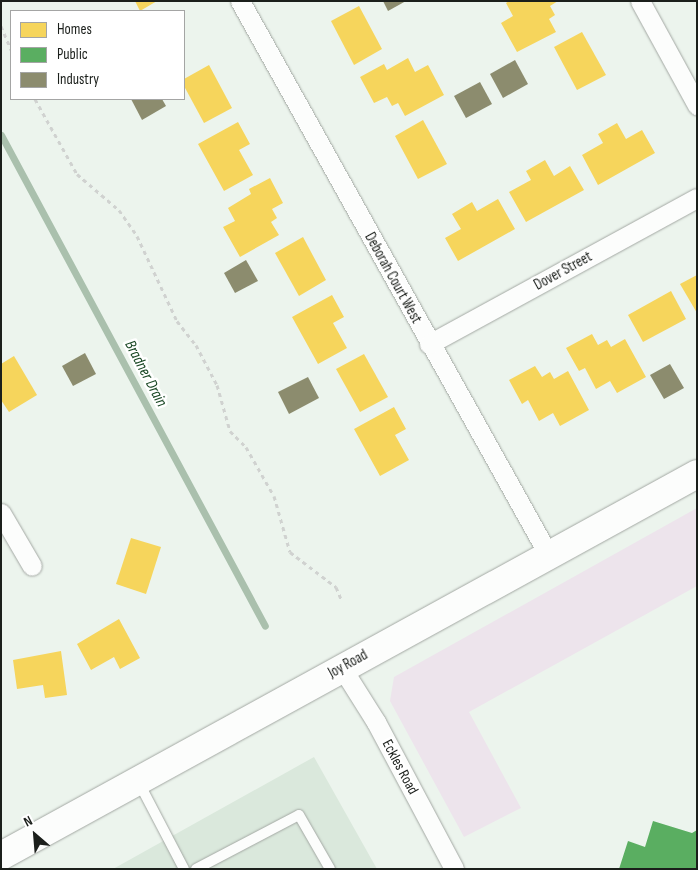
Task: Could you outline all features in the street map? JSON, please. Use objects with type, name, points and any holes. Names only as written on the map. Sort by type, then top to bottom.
[{"type":"street","name":"Deborah Court West","points":[[240,1],[429,344],[548,554]]},
{"type":"street","points":[[640,1],[697,104]]},
{"type":"street","name":"Dover Street","points":[[429,344],[697,198]]},
{"type":"street","name":"Joy Road","points":[[1,856],[548,554],[697,474]]},
{"type":"street","points":[[1,513],[32,566]]},
{"type":"street","name":"Eckles Road","points":[[342,668],[376,722],[454,869]]},
{"type":"lane","points":[[138,781],[184,869]]},
{"type":"lane","points":[[196,869],[299,815],[330,869]]},
{"type":"path","points":[[1,26],[10,48]]},
{"type":"path","points":[[37,100],[77,174],[119,210],[137,236],[176,321],[196,344],[217,385],[230,431],[246,447],[274,496],[290,552],[336,587],[342,601]]},
{"type":"shaded area","points":[[697,508],[697,586],[469,712],[521,808],[464,837],[390,701],[394,677]]},
{"type":"shaded area","points":[[314,757],[377,869],[113,869]]},
{"type":"building: Homes","points":[[135,1],[157,1],[142,10],[140,10]]},
{"type":"building: Homes","points":[[509,1],[558,1],[550,6],[555,15],[549,19],[556,32],[517,52],[501,23],[513,16],[506,3]]},
{"type":"building: Homes","points":[[359,6],[382,49],[354,65],[331,21]]},
{"type":"building: Homes","points":[[582,32],[606,75],[577,90],[554,47]]},
{"type":"building: Homes","points":[[408,58],[415,72],[428,65],[444,95],[405,116],[398,103],[392,106],[387,97],[374,103],[360,77],[384,64],[387,70]]},
{"type":"building: Homes","points":[[209,65],[232,108],[204,123],[185,88],[185,78]]},
{"type":"building: Homes","points":[[423,120],[447,164],[418,179],[395,136]]},
{"type":"building: Homes","points":[[238,122],[250,144],[239,150],[253,175],[224,191],[198,144]]},
{"type":"building: Homes","points":[[617,123],[626,139],[642,130],[655,153],[598,185],[582,155],[603,143],[598,134]]},
{"type":"building: Homes","points":[[545,160],[554,176],[570,166],[584,190],[526,222],[509,192],[531,180],[526,171]]},
{"type":"building: Homes","points":[[270,178],[283,203],[272,209],[277,218],[271,222],[279,235],[240,257],[223,227],[235,221],[228,208],[251,194],[249,189]]},
{"type":"building: Homes","points":[[498,199],[515,229],[458,261],[445,238],[461,229],[452,214],[472,202],[477,211]]},
{"type":"building: Homes","points":[[303,237],[326,280],[299,296],[275,253]]},
{"type":"building: Homes","points":[[697,275],[697,313],[680,284]]},
{"type":"building: Homes","points":[[671,291],[686,319],[643,342],[628,315]]},
{"type":"building: Homes","points":[[332,295],[344,317],[333,323],[347,348],[318,364],[292,317]]},
{"type":"building: Homes","points":[[592,334],[598,345],[607,340],[611,347],[625,339],[646,377],[617,393],[610,381],[596,389],[585,368],[579,371],[566,348]]},
{"type":"building: Homes","points":[[364,354],[388,397],[360,412],[336,369]]},
{"type":"building: Homes","points":[[14,356],[37,395],[9,412],[1,400],[1,364]]},
{"type":"building: Homes","points":[[535,366],[542,377],[550,372],[554,379],[568,371],[589,410],[560,426],[553,413],[539,421],[528,400],[522,404],[509,380]]},
{"type":"building: Homes","points":[[394,407],[406,429],[395,435],[409,460],[380,476],[354,429]]},
{"type":"building: Homes","points":[[131,538],[161,547],[146,594],[116,584]]},
{"type":"building: Homes","points":[[119,619],[140,658],[120,669],[114,657],[91,670],[77,644]]},
{"type":"building: Homes","points":[[61,651],[67,695],[45,698],[43,685],[17,689],[13,660]]},
{"type":"building: Public","points":[[653,821],[692,833],[697,830],[697,869],[619,869],[628,841],[645,847]]},
{"type":"building: Industry","points":[[383,1],[406,1],[388,11]]},
{"type":"building: Industry","points":[[515,60],[528,84],[503,98],[490,74]]},
{"type":"building: Industry","points":[[480,82],[492,104],[466,118],[454,96]]},
{"type":"building: Industry","points":[[132,100],[163,100],[166,106],[142,120]]},
{"type":"building: Industry","points":[[246,260],[258,281],[235,293],[224,273]]},
{"type":"building: Industry","points":[[85,353],[96,374],[73,386],[62,366]]},
{"type":"building: Industry","points":[[670,364],[684,388],[664,399],[650,375]]},
{"type":"building: Industry","points":[[308,377],[319,398],[289,414],[278,392]]},
{"type":"waterway","name":"Bradner Drain","points":[[1,135],[265,626]]}]
